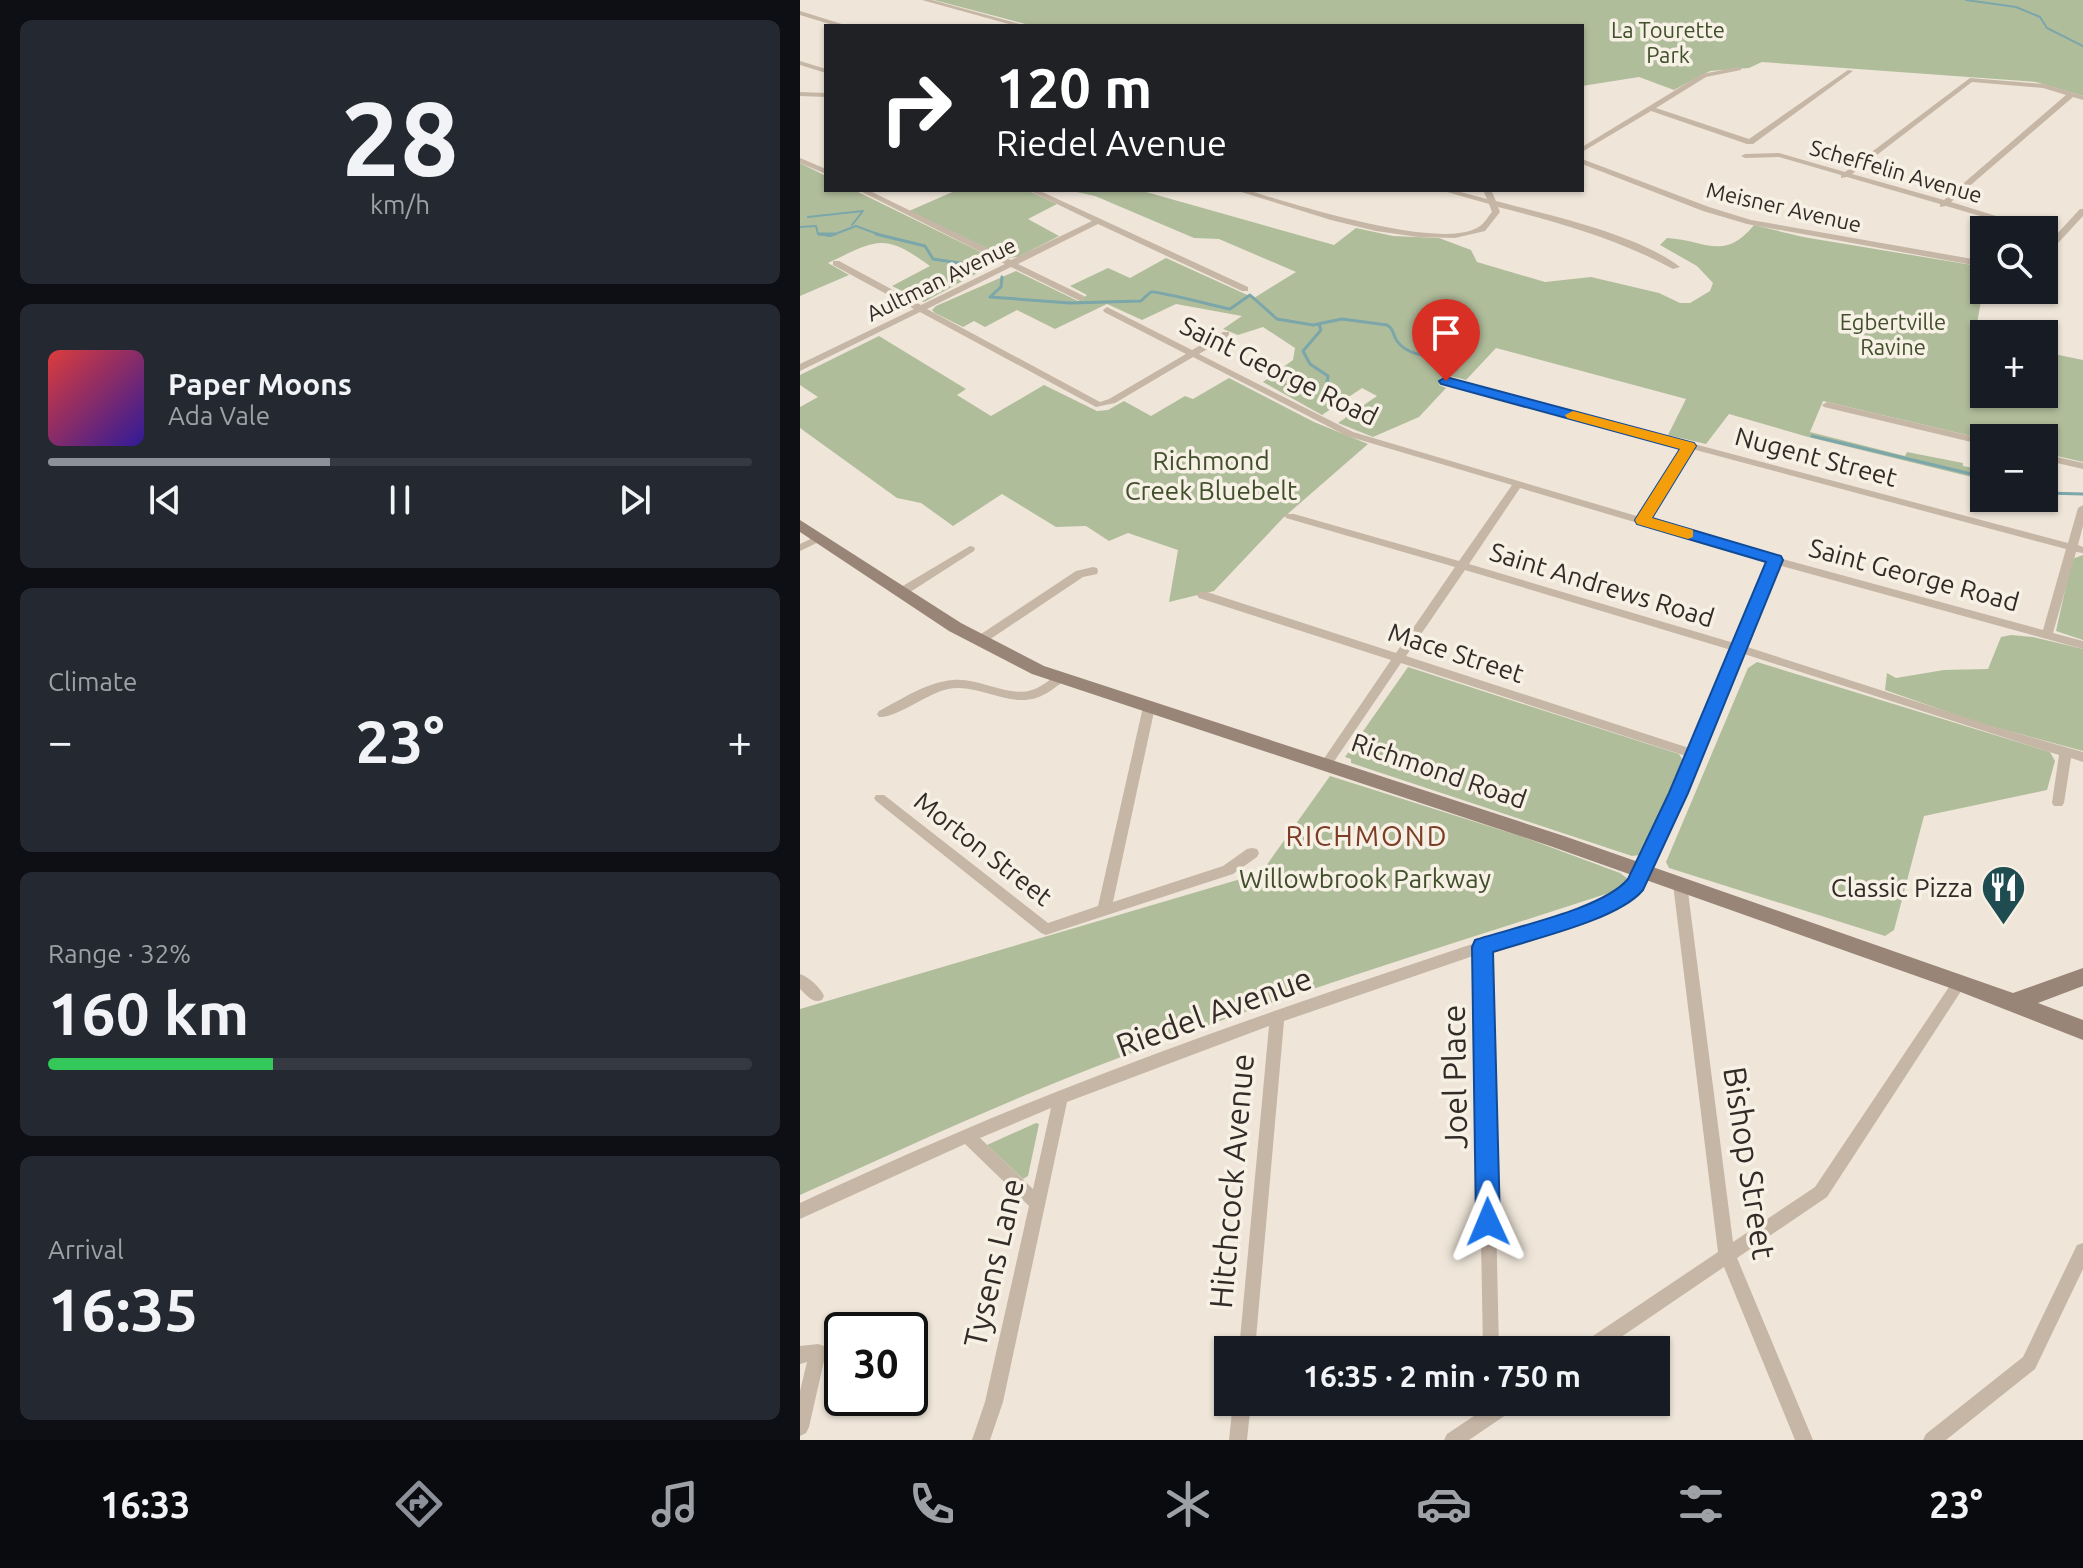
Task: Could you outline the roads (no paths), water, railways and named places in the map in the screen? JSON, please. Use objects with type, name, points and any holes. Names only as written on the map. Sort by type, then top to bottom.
[{"type":"street","points":[[925,0],[1016,24]]},
{"type":"street","points":[[800,13],[836,24]]},
{"type":"street","points":[[800,63],[824,70]]},
{"type":"street","points":[[1584,149],[1704,75],[1739,69]]},
{"type":"street","points":[[1650,108],[1750,142],[1850,71]]},
{"type":"street","points":[[1844,176],[1966,82],[1993,80],[2044,86],[2083,98]]},
{"type":"street","points":[[800,94],[824,95]]},
{"type":"street","points":[[1943,205],[2072,94]]},
{"type":"street","name":"Scheffelin Avenue","points":[[1745,156],[1779,155],[1984,216]]},
{"type":"street","points":[[800,160],[824,171]]},
{"type":"street","name":"Meisner Avenue","points":[[1584,162],[1706,209],[1750,222],[1970,261]]},
{"type":"street","points":[[866,192],[1081,298]]},
{"type":"street","points":[[1036,192],[1245,289]]},
{"type":"street","points":[[1246,192],[1384,231],[1426,235],[1471,232],[1492,222],[1496,212],[1488,192]]},
{"type":"street","points":[[1451,192],[1591,232],[1656,255],[1676,267]]},
{"type":"street","points":[[2060,236],[2083,211]]},
{"type":"street","name":"Aultman Avenue","points":[[800,368],[1098,221]]},
{"type":"street","points":[[836,263],[1095,403],[1112,401],[1226,334]]},
{"type":"street","name":"Saint George Road","points":[[1107,310],[1350,434],[1775,560],[2083,645]]},
{"type":"street","name":"Nugent Street","points":[[1446,381],[2083,550]]},
{"type":"street","points":[[1827,405],[1970,439]]},
{"type":"street","points":[[1643,520],[1689,446]]},
{"type":"street","points":[[2058,460],[2083,466]]},
{"type":"street","points":[[1327,763],[1517,485]]},
{"type":"street","points":[[2047,635],[2083,508]]},
{"type":"street","name":"Saint Andrews Road","points":[[1290,516],[1462,565],[1738,649],[1984,730],[2083,757]]},
{"type":"street","name":"Richmond Road","points":[[800,525],[900,593],[979,641],[1059,679],[1327,763],[1643,871],[1960,982],[2083,1030]]},
{"type":"street","points":[[800,548],[819,538]]},
{"type":"street","points":[[900,593],[970,549]]},
{"type":"street","name":"Riedel Avenue","points":[[800,1211],[1061,1097],[1277,1017],[1617,901],[1631,890],[1643,871],[1775,560]]},
{"type":"street","points":[[979,641],[1080,574],[1093,571]]},
{"type":"street","name":"Mace Street","points":[[1203,595],[1694,754]]},
{"type":"street","points":[[883,714],[933,689],[951,684],[984,685],[1030,696],[1059,679]]},
{"type":"street","points":[[1104,911],[1149,707]]},
{"type":"street","points":[[2058,803],[2066,752]]},
{"type":"street","name":"Morton Street","points":[[880,798],[1046,929],[1104,911]]},
{"type":"street","points":[[1104,911],[1228,870],[1252,853]]},
{"type":"street","name":"Bishop Street","points":[[1680,884],[1727,1255],[1804,1440]]},
{"type":"street","name":"Joel Place","points":[[1483,947],[1491,1336]]},
{"type":"street","points":[[2015,1002],[2083,977]]},
{"type":"street","points":[[800,980],[817,996]]},
{"type":"street","points":[[1608,1336],[1821,1192],[1960,982]]},
{"type":"street","name":"Hitchcock Avenue","points":[[1248,1336],[1277,1017]]},
{"type":"street","name":"Tysens Lane","points":[[981,1440],[994,1402],[1061,1097]]},
{"type":"street","points":[[968,1137],[1038,1204]]},
{"type":"street","points":[[1932,1440],[2029,1363],[2083,1251]]},
{"type":"street","points":[[800,1355],[818,1352],[800,1427]]},
{"type":"street","points":[[1238,1440],[1241,1416]]},
{"type":"street","points":[[1453,1440],[1482,1416]]},
{"type":"waterway","points":[[1966,0],[2016,7],[2040,17],[2047,28],[2083,46]]},
{"type":"waterway","points":[[808,217],[863,211],[852,225]]},
{"type":"waterway","points":[[800,227],[816,226],[818,234],[830,236],[856,226],[881,235]]},
{"type":"waterway","points":[[819,234],[835,234]]},
{"type":"waterway","points":[[876,234],[881,235]]},
{"type":"waterway","points":[[881,235],[925,246],[933,259],[986,267]]},
{"type":"waterway","points":[[1002,277],[1001,287],[990,297],[1070,303],[1141,301],[1155,292],[1230,309],[1250,295],[1277,319],[1313,325],[1342,319],[1387,325],[1408,351],[1453,359],[1456,370]]},
{"type":"waterway","points":[[1319,324],[1321,330],[1303,351],[1310,364],[1328,376],[1327,384],[1336,389],[1328,402]]},
{"type":"waterway","points":[[1812,436],[1970,474]]},
{"type":"waterway","points":[[2058,493],[2083,494]]},
{"type":"place","name":"Classic Pizza","points":[[2004,927]]},
{"type":"district","name":"RICHMOND","points":[[1367,836]]},
{"type":"park label","name":"La Tourette Park","points":[[1668,42]]},
{"type":"park label","name":"Egbertville Ravine","points":[[1893,334]]},
{"type":"park label","name":"Richmond Creek Bluebelt","points":[[1211,476]]},
{"type":"park label","name":"Willowbrook Parkway","points":[[1365,879]]}]
